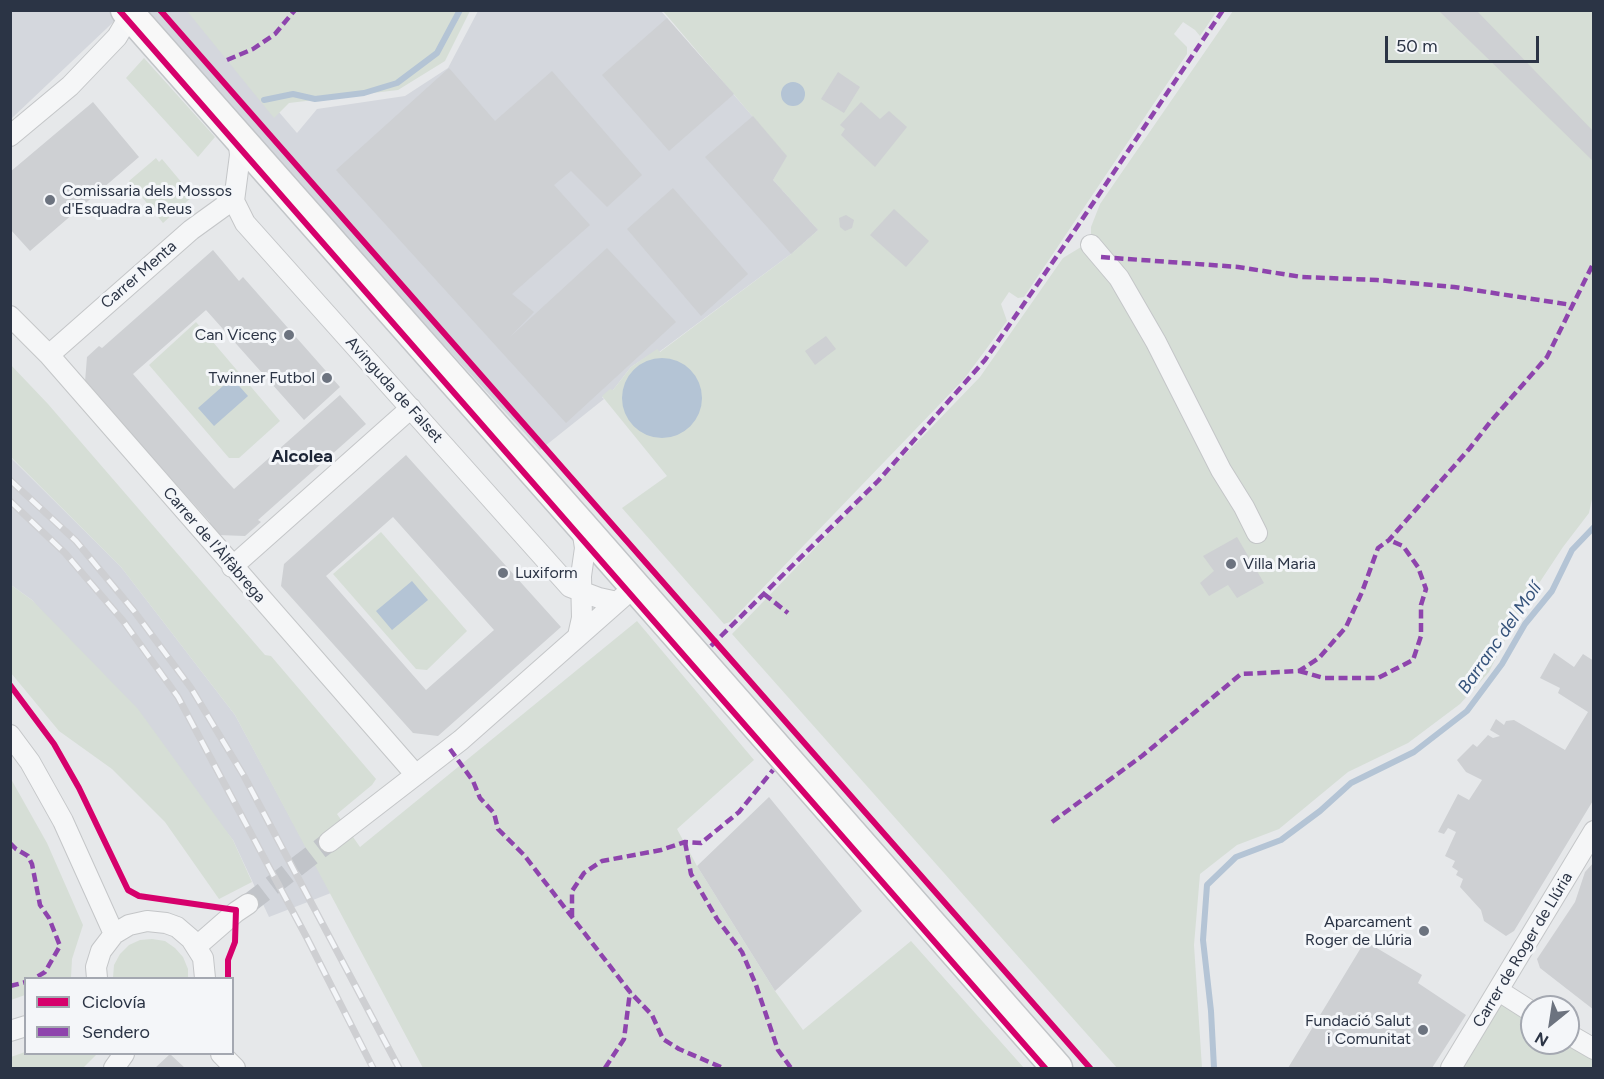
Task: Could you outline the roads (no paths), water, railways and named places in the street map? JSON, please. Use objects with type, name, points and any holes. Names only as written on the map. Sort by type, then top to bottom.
[{"type":"main road","points":[[136,12],[238,136],[581,525],[626,594],[1057,1068]]},
{"type":"main road","points":[[136,12],[618,539],[1081,1068]]},
{"type":"street","points":[[10,136],[70,86],[117,37],[136,12]]},
{"type":"street","points":[[234,201],[240,155],[238,136]]},
{"type":"street","name":"Carrer Menta","points":[[49,355],[191,230],[226,204],[234,201]]},
{"type":"street","name":"Avinguda de Falset","points":[[234,201],[245,223],[570,587],[599,598],[626,594]]},
{"type":"street","points":[[1091,245],[1119,278],[1156,342],[1221,470],[1257,533]]},
{"type":"street","name":"Carrer de l'Àlfàbrega","points":[[10,316],[49,355],[416,775]]},
{"type":"street","points":[[232,567],[411,408]]},
{"type":"street","points":[[579,636],[582,618],[581,576],[585,548],[581,525]]},
{"type":"street","points":[[329,842],[461,740],[626,594]]},
{"type":"street","points":[[10,735],[30,762],[63,821],[114,934]]},
{"type":"street","name":"Carrer de Roger de Llúria","points":[[1451,1068],[1593,831]]},
{"type":"street","points":[[197,946],[248,904]]},
{"type":"street","points":[[97,977],[96,967],[101,951],[114,934],[129,925],[147,921],[177,927],[197,946],[203,958],[205,977]]},
{"type":"street","points":[[1499,991],[1520,1004]]},
{"type":"street","points":[[1580,1041],[1593,1049]]},
{"type":"street","points":[[114,1068],[123,1055]]},
{"type":"street","points":[[223,1055],[235,1068]]},
{"type":"water","points":[[793,82],[802,85],[805,94],[802,103],[793,106],[784,103],[781,94],[784,85]]},
{"type":"water","points":[[662,358],[677,361],[690,370],[699,383],[702,398],[699,413],[690,426],[677,435],[662,438],[647,435],[634,426],[625,413],[622,398],[625,383],[634,370],[647,361]]},
{"type":"water","points":[[232,378],[248,396],[214,426],[198,408]]},
{"type":"water","points":[[412,581],[428,600],[392,630],[376,611]]},
{"type":"waterway","points":[[264,100],[293,94],[315,99],[364,93],[397,83],[437,53],[460,10]]},
{"type":"waterway","name":"Barranc del Molí","points":[[1214,1068],[1211,1011],[1203,940],[1207,885],[1236,857],[1281,840],[1320,811],[1351,783],[1414,752],[1467,711],[1502,664],[1525,624],[1552,591],[1572,550],[1594,527]]},
{"type":"tunnel","points":[[248,904],[329,842]]},
{"type":"railway","points":[[10,480],[76,541],[134,611],[191,688],[244,776],[399,1068]]},
{"type":"railway","points":[[10,501],[65,553],[124,622],[178,697],[307,938],[373,1068]]},
{"type":"place","name":"Comissaria dels Mossos d'Esquadra a Reus","points":[[50,200]]},
{"type":"place","name":"Can Vicenç","points":[[289,335]]},
{"type":"place","name":"Twinner Futbol","points":[[327,378]]},
{"type":"place","name":"Villa Maria","points":[[1231,564]]},
{"type":"place","name":"Luxiform","points":[[503,573]]},
{"type":"place","name":"Aparcament Roger de Llúria","points":[[1424,931]]},
{"type":"place","name":"Fundació Salut i Comunitat","points":[[1423,1030]]},
{"type":"district","name":"Alcolea","points":[[302,457]]}]
